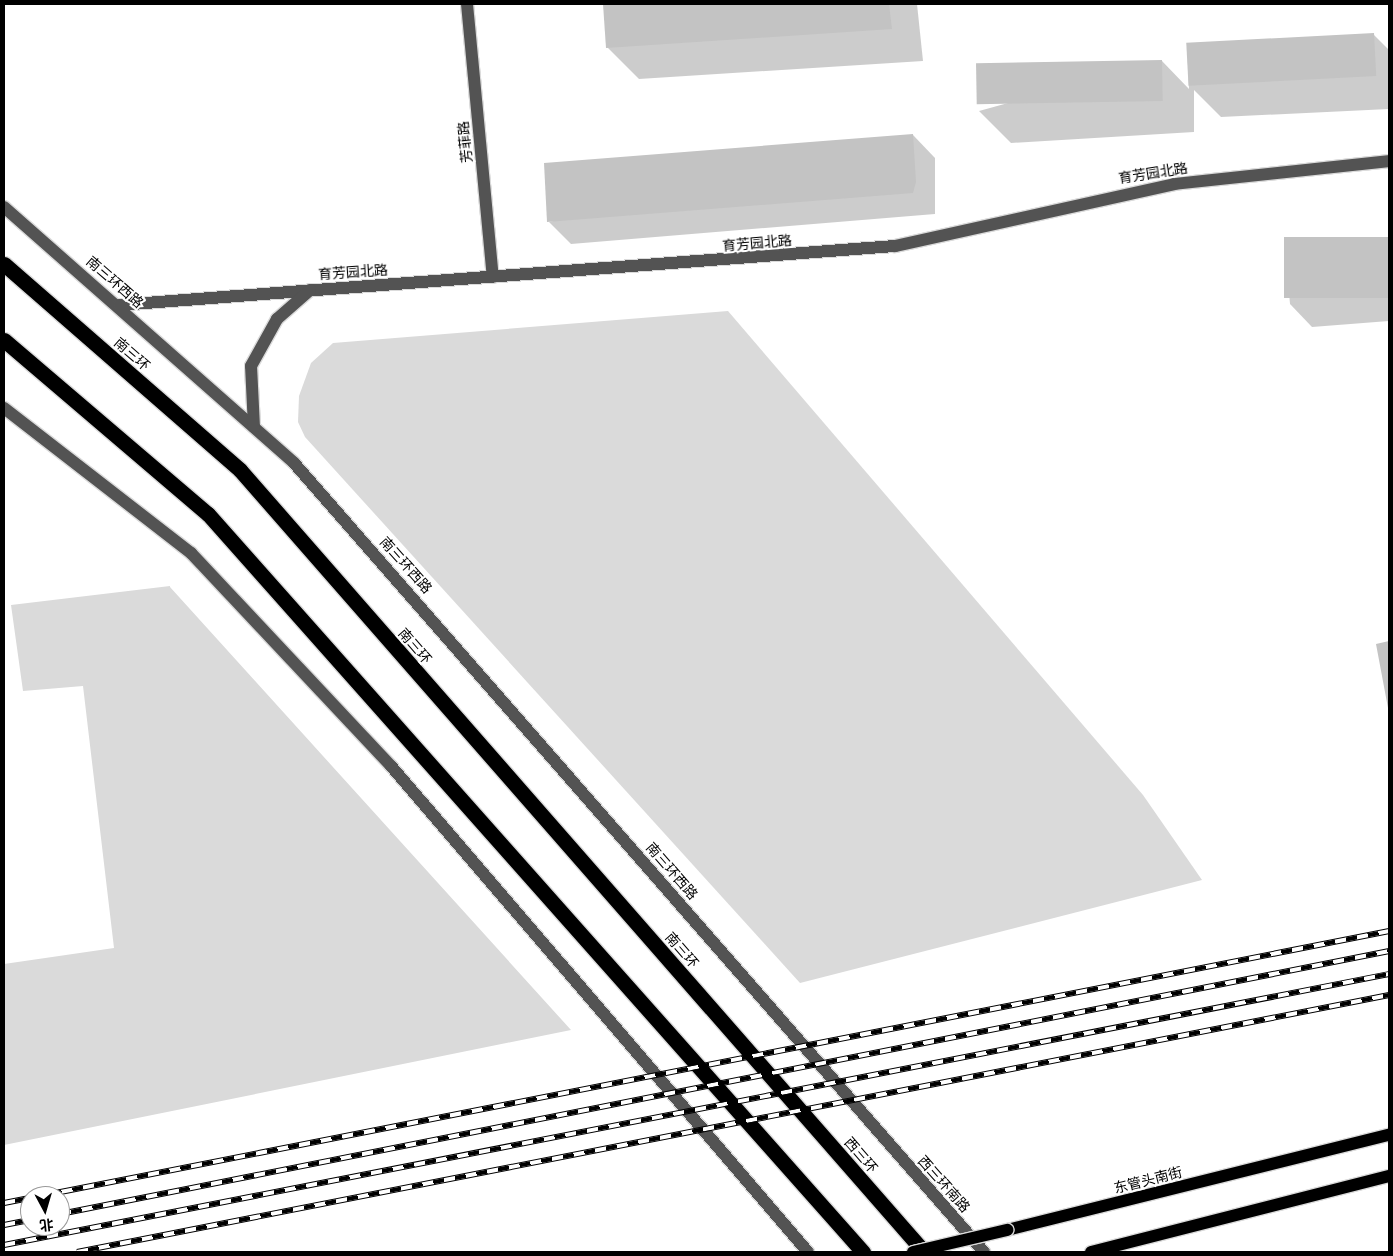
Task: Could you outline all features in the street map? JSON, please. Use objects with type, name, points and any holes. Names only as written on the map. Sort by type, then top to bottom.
[{"type":"highway","name":"南三环","points":[[4,264],[240,470],[772,1078]]},
{"type":"highway","points":[[4,340],[208,514],[720,1088],[863,1252]]},
{"type":"highway","name":"西三环","points":[[772,1078],[924,1252]]},
{"type":"main road","name":"东管头南街","points":[[913,1252],[1389,1135]]},
{"type":"main road","points":[[1091,1252],[1389,1176]]},
{"type":"street","name":"芳菲路","points":[[467,4],[493,277]]},
{"type":"street","name":"育芳园北路","points":[[119,305],[894,246],[1174,184],[1389,160]]},
{"type":"street","name":"南三环西路","points":[[4,206],[119,305],[294,463],[420,603],[882,1136]]},
{"type":"street","points":[[254,427],[251,366],[277,319],[310,290]]},
{"type":"street","points":[[4,408],[191,553],[391,766],[808,1252]]},
{"type":"street","name":"西三环南路","points":[[882,1136],[984,1252]]},
{"type":"shaded area","points":[[728,311],[1143,795],[1202,880],[800,983],[305,437],[298,422],[299,396],[311,363],[333,343]]},
{"type":"shaded area","points":[[170,586],[571,1030],[4,1145],[4,964],[114,948],[83,686],[23,691],[11,605]]},
{"type":"building","points":[[603,4],[889,4],[892,29],[606,48]]},
{"type":"building","points":[[1374,33],[1376,76],[1189,86],[1186,43]]},
{"type":"building","points":[[1162,60],[1163,101],[977,104],[976,63]]},
{"type":"building","points":[[913,134],[916,182],[913,193],[547,222],[544,163]]},
{"type":"building","points":[[1284,237],[1389,237],[1389,298],[1284,298]]},
{"type":"building","points":[[1389,641],[1389,708],[1388,708],[1376,644]]},
{"type":"railway","points":[[70,1190],[1389,931]]},
{"type":"railway","points":[[70,1212],[1389,951]]},
{"type":"railway","points":[[4,1245],[1389,974]]},
{"type":"railway","points":[[77,1252],[1389,995]]},
{"type":"railway","points":[[4,1203],[20,1200]]},
{"type":"railway","points":[[4,1225],[20,1222]]}]
